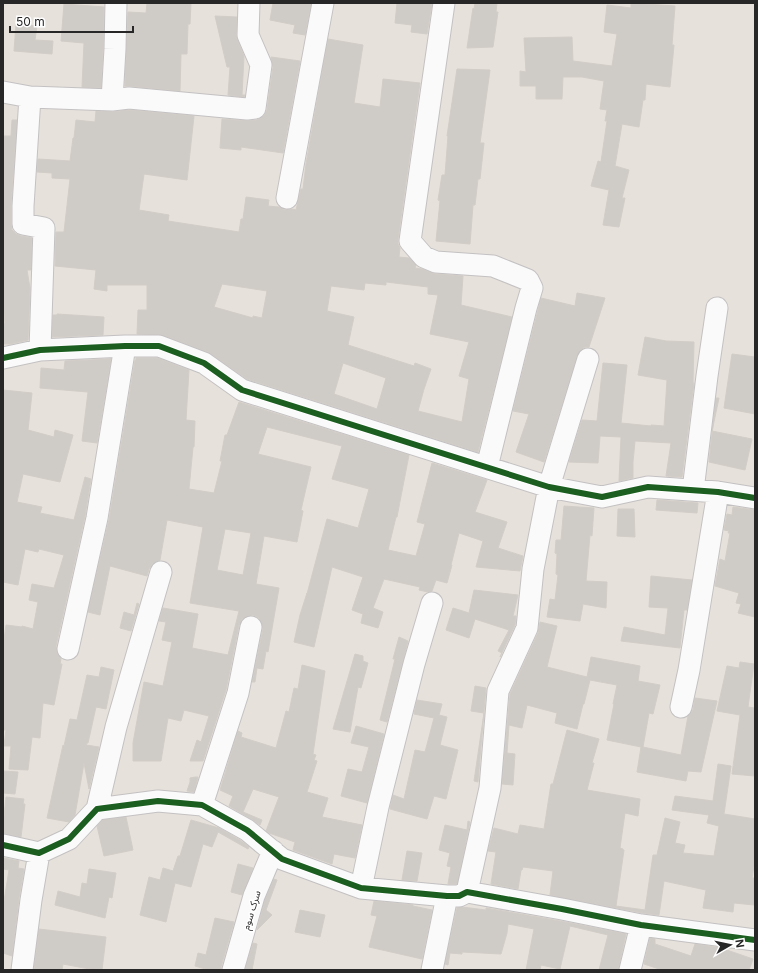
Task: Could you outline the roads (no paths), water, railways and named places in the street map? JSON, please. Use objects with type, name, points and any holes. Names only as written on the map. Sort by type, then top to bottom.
[{"type":"street","points":[[112,100],[116,3]]},
{"type":"street","points":[[3,92],[30,97],[112,100],[129,98],[256,108],[261,65],[248,35],[250,3]]},
{"type":"street","points":[[287,198],[323,3]]},
{"type":"street","points":[[444,3],[410,241],[424,257],[436,262],[493,266],[528,280],[532,288],[487,467]]},
{"type":"street","points":[[30,97],[23,224],[44,228],[40,350]]},
{"type":"street","points":[[693,490],[717,308]]},
{"type":"street","points":[[68,649],[97,518],[125,346]]},
{"type":"street","points":[[3,358],[40,350],[159,346],[204,363],[242,390],[550,487],[602,497],[648,487],[718,492],[755,498]]},
{"type":"street","points":[[467,892],[490,788],[498,691],[527,628],[533,570],[550,487],[588,359]]},
{"type":"street","points":[[681,707],[689,670],[718,492]]},
{"type":"street","points":[[3,845],[39,853],[69,839],[97,809],[116,727],[161,572]]},
{"type":"street","points":[[361,888],[378,807],[414,664],[432,603]]},
{"type":"street","points":[[202,805],[238,693],[251,627]]},
{"type":"street","points":[[97,809],[158,800],[202,805],[247,830],[282,859],[361,888],[446,896],[459,896],[467,892],[641,925],[755,940]]},
{"type":"street","name":"سرک سوم","points":[[233,970],[254,896],[273,851]]},
{"type":"street","points":[[22,970],[39,853]]},
{"type":"street","points":[[432,970],[446,896]]},
{"type":"street","points":[[630,970],[641,925]]}]
